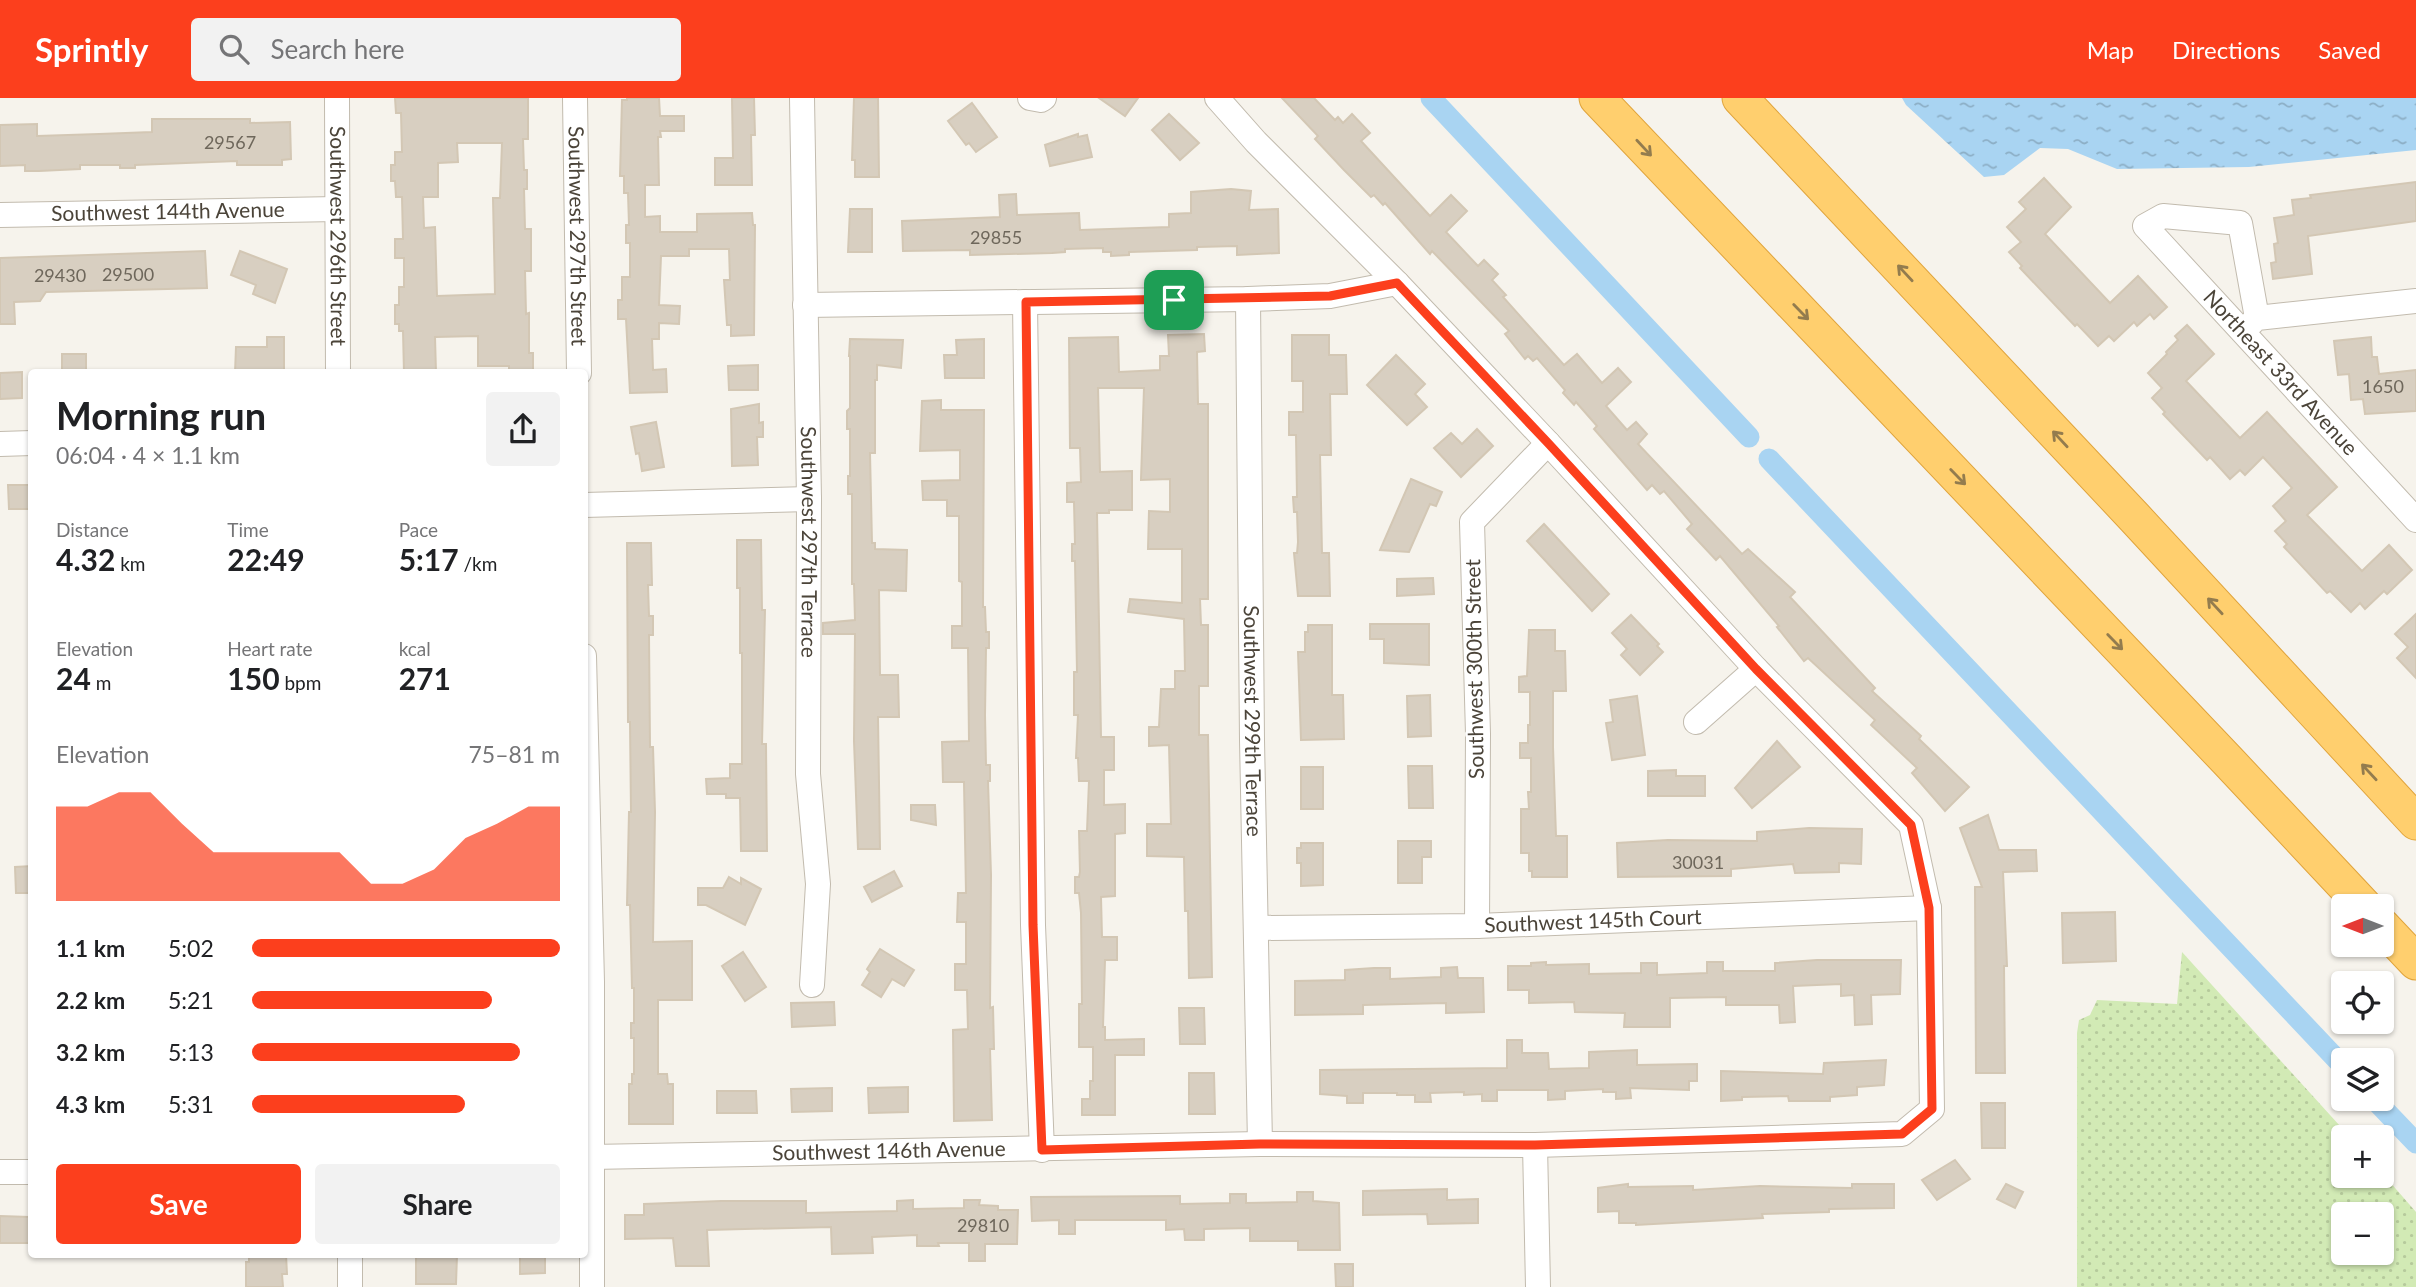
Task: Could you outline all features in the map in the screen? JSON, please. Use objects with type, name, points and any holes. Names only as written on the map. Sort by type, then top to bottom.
[{"type":"highway","points":[[1597,98],[2353,894]]},
{"type":"highway","points":[[1740,98],[2416,822]]},
{"type":"highway","points":[[2394,939],[2416,962]]},
{"type":"street","name":"Southwest 296th Street","points":[[337,98],[338,369]]},
{"type":"street","name":"Southwest 297th Street","points":[[575,98],[579,369]]},
{"type":"street","name":"Southwest 297th Terrace","points":[[802,98],[810,499],[808,774],[818,884],[812,985]]},
{"type":"street","points":[[1030,98],[1044,98]]},
{"type":"street","points":[[1217,98],[1256,142],[1397,283],[1756,669],[1911,825],[1929,908]]},
{"type":"street","name":"Southwest 144th Avenue","points":[[0,215],[337,209]]},
{"type":"street","name":"Northeast 33rd Avenue","points":[[2250,325],[2240,223],[2163,216],[2145,226],[2250,325],[2416,520]]},
{"type":"street","points":[[805,305],[1330,296],[1397,283]]},
{"type":"street","name":"Southwest 299th Terrace","points":[[1248,299],[1252,740],[1260,1144]]},
{"type":"street","points":[[2250,325],[2416,301]]},
{"type":"street","points":[[1026,302],[1033,925],[1042,1150]]},
{"type":"street","points":[[0,444],[28,443]]},
{"type":"street","name":"Southwest 300th Street","points":[[1477,926],[1478,734],[1472,522],[1548,443]]},
{"type":"street","points":[[588,505],[810,499]]},
{"type":"street","points":[[1696,722],[1756,669]]},
{"type":"street","points":[[588,819],[592,982],[592,1287]]},
{"type":"street","name":"Southwest 145th Court","points":[[1257,928],[1477,926],[1929,908]]},
{"type":"street","name":"Southwest 146th Avenue","points":[[591,1157],[1260,1144],[1535,1145],[1902,1134],[1932,1109],[1929,908]]},
{"type":"street","points":[[1535,1145],[1538,1287]]},
{"type":"street","points":[[0,1172],[28,1171]]},
{"type":"street","points":[[350,1258],[350,1287]]},
{"type":"green space","points":[[2182,952],[2339,1125],[2331,1125],[2331,1188],[2394,1187],[2416,1212],[2416,1287],[2077,1287],[2077,1033],[2079,1020],[2090,1015],[2097,1000],[2177,1004]]},
{"type":"water","points":[[1902,98],[2416,98],[2416,150],[2249,167],[2117,169],[2068,149],[2040,148],[2004,175],[1984,177],[1906,105]]},
{"type":"building","points":[[395,98],[528,98],[528,139],[523,139],[524,170],[527,170],[527,189],[524,189],[525,229],[531,229],[531,271],[525,271],[529,353],[533,353],[533,369],[478,366],[478,336],[435,337],[436,369],[404,369],[403,331],[399,331],[399,324],[395,324],[399,287],[404,287],[404,258],[395,258],[395,239],[403,239],[402,197],[396,197],[395,181],[391,181],[391,165],[395,165],[395,152],[402,152],[401,113],[396,113]],"holes":[[[457,143],[502,143],[500,198],[493,198],[495,294],[437,296],[435,227],[424,228],[423,197],[438,197],[438,163],[458,162]]]},
{"type":"building","points":[[659,98],[660,116],[684,116],[684,131],[660,131],[659,185],[645,185],[645,217],[660,216],[660,232],[697,232],[697,214],[752,213],[755,225],[754,335],[731,336],[731,325],[727,325],[724,280],[730,280],[729,249],[689,249],[689,256],[661,256],[659,305],[680,306],[679,324],[659,323],[659,339],[652,339],[653,370],[666,369],[667,392],[630,393],[626,319],[618,319],[618,300],[622,300],[622,277],[630,277],[630,243],[626,243],[626,225],[629,225],[628,193],[624,193],[624,176],[620,176],[622,100]]},
{"type":"building","points":[[732,98],[754,98],[755,135],[751,135],[752,185],[715,185],[715,158],[733,158]]},
{"type":"building","points":[[854,98],[878,98],[879,177],[855,177],[855,160],[852,160]]},
{"type":"building","points":[[1099,98],[1138,98],[1125,116]]},
{"type":"building","points":[[1282,98],[1314,98],[1335,120],[1338,117],[1343,123],[1352,114],[1370,133],[1361,141],[1430,216],[1451,195],[1467,211],[1446,232],[1478,266],[1484,260],[1498,274],[1492,280],[1506,295],[1503,297],[1564,365],[1577,354],[1602,383],[1618,368],[1631,382],[1606,406],[1627,430],[1636,422],[1647,434],[1638,444],[1742,554],[1748,549],[1795,592],[1790,597],[1875,688],[1872,691],[1921,736],[1919,739],[1969,787],[1945,811],[1912,773],[1917,768],[1871,725],[1875,720],[1808,658],[1804,661],[1777,627],[1779,626],[1720,556],[1716,560],[1687,529],[1692,524],[1664,491],[1660,494],[1652,485],[1647,490],[1594,429],[1597,426],[1576,402],[1574,405],[1563,393],[1565,390],[1537,358],[1533,361],[1528,356],[1525,359],[1505,334],[1509,331],[1432,251],[1430,254],[1385,203],[1383,205],[1374,195],[1371,197],[1344,170],[1315,139],[1318,136]]},
{"type":"building","points":[[972,103],[997,137],[976,152],[969,143],[966,145],[948,121]]},
{"type":"building","points":[[1169,114],[1199,143],[1180,160],[1152,130]]},
{"type":"building","points":[[152,119],[250,119],[250,123],[290,122],[291,159],[282,160],[282,165],[237,165],[237,161],[135,165],[135,168],[120,168],[120,165],[80,165],[80,169],[39,171],[25,171],[25,165],[0,166],[0,125],[37,124],[37,136],[152,132]]},
{"type":"building","points":[[1078,134],[1078,137],[1087,135],[1092,157],[1050,166],[1045,145]]},
{"type":"building","points":[[2044,178],[2071,207],[2045,234],[2110,303],[2138,276],[2167,307],[2154,319],[2150,314],[2137,326],[2134,322],[2114,341],[2109,336],[2098,346],[2077,324],[2075,326],[2020,268],[2022,266],[2009,252],[2021,242],[2007,227],[2026,209],[2019,202]]},
{"type":"building","points":[[2416,182],[2416,221],[2308,236],[2312,274],[2273,279],[2271,263],[2276,262],[2274,244],[2278,243],[2274,218],[2294,215],[2292,200],[2311,198],[2310,195]]},
{"type":"building","points":[[1231,189],[1251,191],[1249,210],[1278,209],[1279,253],[1237,255],[1237,246],[1129,252],[1129,255],[1111,256],[1111,252],[1103,252],[1103,248],[1065,249],[1065,252],[1052,253],[970,255],[970,250],[903,251],[902,221],[1000,217],[999,195],[1016,194],[1017,215],[1079,213],[1080,230],[1169,227],[1169,214],[1191,213],[1191,192]]},
{"type":"building","points":[[850,209],[872,209],[872,252],[848,252]]},
{"type":"building","points":[[205,251],[207,288],[46,292],[40,301],[14,302],[15,324],[0,324],[0,258]]},
{"type":"building","points":[[240,251],[287,269],[275,303],[253,294],[256,285],[231,275]]},
{"type":"building","points":[[2187,325],[2214,354],[2186,381],[2240,438],[2267,412],[2337,487],[2307,515],[2362,571],[2389,545],[2412,570],[2387,594],[2384,591],[2365,609],[2360,603],[2351,612],[2330,591],[2327,593],[2284,547],[2287,544],[2275,531],[2286,521],[2273,506],[2292,488],[2263,457],[2245,475],[2240,470],[2230,479],[2210,457],[2207,460],[2163,414],[2165,412],[2152,398],[2162,388],[2148,373],[2167,354],[2178,340],[2175,336]]},
{"type":"building","points":[[1204,334],[1205,351],[1197,352],[1198,404],[1208,404],[1208,599],[1200,599],[1201,625],[1208,625],[1208,686],[1199,686],[1199,735],[1208,735],[1212,977],[1189,978],[1184,857],[1147,856],[1147,824],[1171,824],[1169,745],[1149,746],[1149,727],[1159,727],[1161,689],[1175,689],[1175,671],[1185,671],[1184,619],[1128,612],[1130,599],[1182,603],[1182,549],[1148,549],[1149,511],[1170,512],[1170,479],[1141,480],[1144,388],[1098,388],[1100,472],[1132,471],[1132,510],[1097,513],[1101,737],[1114,737],[1114,770],[1104,770],[1104,805],[1125,804],[1125,833],[1115,834],[1115,896],[1101,897],[1102,937],[1117,937],[1117,960],[1105,960],[1103,1027],[1105,1040],[1144,1039],[1144,1055],[1115,1055],[1115,1115],[1082,1115],[1082,1099],[1090,1099],[1090,1081],[1093,1081],[1093,1047],[1079,1047],[1079,1004],[1082,1004],[1081,913],[1079,893],[1075,893],[1075,877],[1079,877],[1080,872],[1079,831],[1087,831],[1089,781],[1079,781],[1076,758],[1078,715],[1074,715],[1074,672],[1077,672],[1075,561],[1072,561],[1072,544],[1075,544],[1074,502],[1067,502],[1067,483],[1081,482],[1080,448],[1070,448],[1069,338],[1118,337],[1119,372],[1160,370],[1160,356],[1169,356],[1168,335]]},
{"type":"building","points":[[1292,335],[1329,335],[1329,355],[1346,355],[1347,394],[1330,394],[1331,455],[1320,455],[1322,553],[1329,553],[1330,596],[1298,596],[1294,553],[1297,553],[1298,542],[1297,512],[1294,512],[1293,497],[1297,497],[1296,435],[1289,435],[1289,412],[1303,412],[1303,381],[1292,381]]},
{"type":"building","points":[[267,337],[284,337],[284,369],[235,369],[236,347],[267,347]]},
{"type":"building","points":[[2371,337],[2372,357],[2377,357],[2379,374],[2416,370],[2416,411],[2365,414],[2363,399],[2351,400],[2349,374],[2338,375],[2334,341]]},
{"type":"building","points":[[850,339],[903,340],[901,368],[877,365],[875,453],[870,453],[872,543],[875,543],[875,549],[907,550],[906,591],[879,590],[880,675],[898,675],[899,717],[878,717],[880,849],[858,849],[854,741],[855,634],[823,634],[823,623],[855,620],[852,584],[852,494],[848,494]]},
{"type":"building","points":[[984,339],[984,378],[945,378],[944,355],[957,355],[956,340]]},
{"type":"building","points":[[62,354],[86,354],[86,369],[62,369]]},
{"type":"building","points":[[1396,355],[1425,384],[1415,394],[1427,407],[1407,425],[1367,385]]},
{"type":"building","points":[[758,365],[758,390],[729,390],[728,366]]},
{"type":"building","points":[[22,372],[22,398],[0,399],[0,373]]},
{"type":"building","points":[[941,400],[941,410],[984,410],[983,607],[986,632],[989,632],[989,648],[986,648],[985,715],[986,765],[990,765],[990,1008],[993,1007],[994,1049],[990,1049],[992,1120],[954,1121],[953,1030],[968,1029],[967,990],[955,990],[955,964],[966,964],[966,922],[957,922],[958,893],[966,893],[964,782],[943,782],[942,742],[969,741],[968,648],[952,648],[952,626],[962,626],[959,516],[947,516],[947,500],[923,500],[922,481],[960,480],[960,450],[920,451],[922,401]]},
{"type":"building","points":[[759,404],[759,423],[763,422],[763,437],[757,437],[758,465],[732,466],[731,409]]},
{"type":"building","points":[[656,422],[664,467],[642,471],[631,427]]},
{"type":"building","points":[[1477,429],[1493,446],[1461,477],[1434,448],[1451,433],[1462,444]]},
{"type":"building","points":[[1411,479],[1442,492],[1436,506],[1430,504],[1409,552],[1380,550]]},
{"type":"building","points":[[8,485],[28,485],[28,509],[9,509]]},
{"type":"building","points":[[1544,524],[1609,594],[1592,611],[1527,541]]},
{"type":"building","points":[[737,540],[761,540],[762,610],[765,610],[762,744],[766,744],[767,851],[741,851],[740,798],[726,798],[726,794],[707,794],[706,779],[730,778],[730,764],[742,764],[742,653],[740,588],[737,588]]},
{"type":"building","points":[[627,543],[651,543],[652,585],[648,585],[649,616],[653,616],[653,635],[649,635],[650,747],[653,747],[655,812],[653,942],[692,941],[692,1000],[658,1000],[658,1074],[667,1074],[668,1084],[673,1084],[673,1124],[629,1124],[629,1084],[632,1084],[634,1074],[634,1038],[631,1038],[631,1023],[634,1023],[634,988],[630,905],[627,905],[631,812]]},
{"type":"building","points":[[1433,578],[1434,594],[1397,596],[1397,579]]},
{"type":"building","points":[[2416,614],[2416,678],[2397,658],[2408,647],[2395,634]]},
{"type":"building","points":[[1631,615],[1659,644],[1657,646],[1663,652],[1640,675],[1621,655],[1627,649],[1612,633]]},
{"type":"building","points":[[1370,624],[1429,624],[1429,665],[1384,663],[1384,639],[1370,639]]},
{"type":"building","points":[[1308,625],[1332,625],[1332,695],[1343,695],[1344,739],[1301,740],[1298,652],[1305,652],[1305,632],[1308,632]]},
{"type":"building","points":[[1529,630],[1555,630],[1555,651],[1565,651],[1566,691],[1553,691],[1553,747],[1556,836],[1567,836],[1567,877],[1532,877],[1532,871],[1529,871],[1529,853],[1521,853],[1521,809],[1529,809],[1531,758],[1520,758],[1520,743],[1528,743],[1530,692],[1519,692],[1519,677],[1527,676]]},
{"type":"building","points":[[1430,695],[1431,736],[1408,737],[1407,696]]},
{"type":"building","points":[[1637,696],[1645,755],[1612,760],[1606,723],[1613,722],[1610,700]]},
{"type":"building","points":[[1777,741],[1800,767],[1752,808],[1735,788]]},
{"type":"building","points":[[1408,766],[1432,766],[1433,808],[1409,808]]},
{"type":"building","points":[[1301,767],[1323,767],[1323,809],[1301,809]]},
{"type":"building","points":[[1676,770],[1676,776],[1705,776],[1705,796],[1648,796],[1648,771]]},
{"type":"building","points":[[911,805],[935,805],[936,825],[911,820]]},
{"type":"building","points":[[1988,815],[1999,850],[2036,850],[2037,871],[2003,872],[2007,966],[2004,966],[2005,1073],[1976,1073],[1975,887],[1982,887],[1960,828]]},
{"type":"building","points":[[1809,828],[1862,829],[1861,864],[1839,863],[1839,872],[1795,873],[1793,864],[1731,869],[1731,876],[1618,877],[1617,843],[1668,840],[1757,841],[1757,832]]},
{"type":"building","points":[[1398,841],[1431,841],[1431,857],[1422,857],[1422,883],[1398,883]]},
{"type":"building","points":[[1301,843],[1323,843],[1323,885],[1301,886],[1301,863],[1297,863],[1297,848],[1301,848]]},
{"type":"building","points":[[28,866],[28,893],[16,893],[15,867]]},
{"type":"building","points":[[894,871],[902,886],[872,902],[864,887]]},
{"type":"building","points":[[729,877],[741,884],[741,878],[761,889],[745,925],[706,905],[698,905],[698,888],[723,888]]},
{"type":"building","points":[[2115,912],[2116,961],[2063,963],[2062,913]]},
{"type":"building","points":[[880,949],[914,970],[904,986],[892,979],[881,997],[862,985],[870,972],[867,969]]},
{"type":"building","points":[[743,952],[766,987],[745,1001],[722,966]]},
{"type":"building","points":[[1901,960],[1900,994],[1871,995],[1872,1024],[1855,1025],[1854,995],[1841,996],[1841,984],[1793,986],[1795,1022],[1780,1023],[1779,1005],[1726,1005],[1726,997],[1670,998],[1670,1027],[1624,1027],[1625,1013],[1575,1012],[1574,1002],[1529,1003],[1529,990],[1508,990],[1508,966],[1531,966],[1531,963],[1589,964],[1589,974],[1641,973],[1641,963],[1657,963],[1657,975],[1707,973],[1707,962],[1723,962],[1723,971],[1775,971],[1775,963]]},
{"type":"building","points":[[1457,967],[1458,978],[1483,978],[1484,1012],[1446,1013],[1446,1003],[1363,1005],[1363,1014],[1295,1015],[1295,981],[1345,980],[1345,970],[1374,968],[1390,968],[1390,979],[1441,977],[1441,968]]},
{"type":"building","points":[[834,1002],[835,1025],[792,1027],[791,1003]]},
{"type":"building","points":[[1179,1008],[1204,1008],[1205,1044],[1180,1044]]},
{"type":"building","points":[[1507,1040],[1522,1040],[1522,1053],[1548,1053],[1549,1069],[1589,1068],[1589,1052],[1637,1050],[1637,1065],[1697,1064],[1697,1081],[1689,1081],[1689,1090],[1630,1088],[1631,1098],[1616,1099],[1616,1092],[1603,1092],[1603,1089],[1565,1091],[1565,1099],[1548,1100],[1548,1090],[1497,1090],[1497,1101],[1482,1101],[1482,1094],[1464,1095],[1464,1092],[1430,1093],[1431,1102],[1415,1102],[1415,1095],[1363,1093],[1363,1103],[1347,1103],[1347,1096],[1320,1094],[1320,1070],[1507,1068]]},
{"type":"building","points":[[1886,1060],[1884,1085],[1857,1087],[1857,1095],[1830,1097],[1830,1101],[1789,1101],[1788,1096],[1742,1097],[1742,1100],[1721,1101],[1721,1071],[1823,1074],[1824,1063]]},
{"type":"building","points":[[1189,1073],[1214,1073],[1215,1114],[1189,1114]]},
{"type":"building","points":[[908,1087],[908,1112],[869,1113],[868,1088]]},
{"type":"building","points":[[832,1088],[832,1111],[792,1112],[791,1089]]},
{"type":"building","points":[[717,1091],[756,1091],[757,1113],[717,1113]]},
{"type":"building","points":[[1981,1103],[2005,1103],[2005,1148],[1982,1148]]},
{"type":"building","points":[[1955,1160],[1970,1179],[1937,1200],[1922,1180]]},
{"type":"building","points":[[1628,1184],[1628,1187],[1693,1186],[1693,1190],[1760,1186],[1852,1188],[1852,1184],[1894,1184],[1894,1208],[1829,1209],[1829,1212],[1762,1214],[1763,1218],[1636,1225],[1619,1223],[1619,1211],[1598,1212],[1598,1188]]},
{"type":"building","points":[[2006,1184],[2023,1192],[2015,1208],[1997,1199]]},
{"type":"building","points":[[1447,1189],[1447,1200],[1478,1199],[1478,1223],[1428,1224],[1427,1214],[1363,1215],[1363,1191]]},
{"type":"building","points":[[1297,1192],[1313,1192],[1313,1201],[1339,1203],[1340,1250],[1298,1250],[1298,1241],[1250,1241],[1250,1228],[1204,1229],[1204,1240],[1185,1240],[1184,1229],[1166,1230],[1166,1220],[1075,1220],[1075,1234],[1059,1234],[1059,1220],[1032,1221],[1031,1197],[1180,1196],[1180,1204],[1230,1203],[1230,1194],[1246,1194],[1246,1203],[1297,1202]]},
{"type":"building","points":[[913,1200],[913,1209],[964,1208],[964,1200],[980,1200],[979,1205],[998,1206],[998,1210],[1018,1210],[1017,1244],[985,1244],[985,1261],[969,1261],[969,1243],[917,1246],[917,1235],[872,1237],[873,1253],[832,1254],[831,1227],[707,1230],[709,1266],[676,1266],[673,1238],[625,1239],[625,1215],[644,1215],[644,1204],[806,1201],[806,1213],[897,1211],[897,1201]]},
{"type":"building","points":[[0,1216],[28,1217],[28,1243],[0,1243]]},
{"type":"building","points":[[249,1258],[286,1258],[287,1274],[282,1274],[283,1287],[246,1287],[246,1262],[249,1262]]},
{"type":"building","points":[[416,1258],[457,1258],[456,1284],[416,1284]]},
{"type":"building","points":[[520,1258],[545,1258],[545,1273],[520,1274]]},
{"type":"building","points":[[1335,1264],[1353,1264],[1353,1287],[1336,1287]]},
{"type":"waterway","points":[[1431,98],[1749,437]]},
{"type":"waterway","points":[[1769,459],[2331,1053]]},
{"type":"waterway","points":[[2385,1111],[2416,1143]]},
{"type":"route","points":[[1397,283],[1756,669],[1911,825],[1929,908],[1932,1109],[1902,1134],[1535,1145],[1260,1144],[1042,1150],[1033,925],[1026,302],[1174,300],[1330,296],[1397,283]]}]
